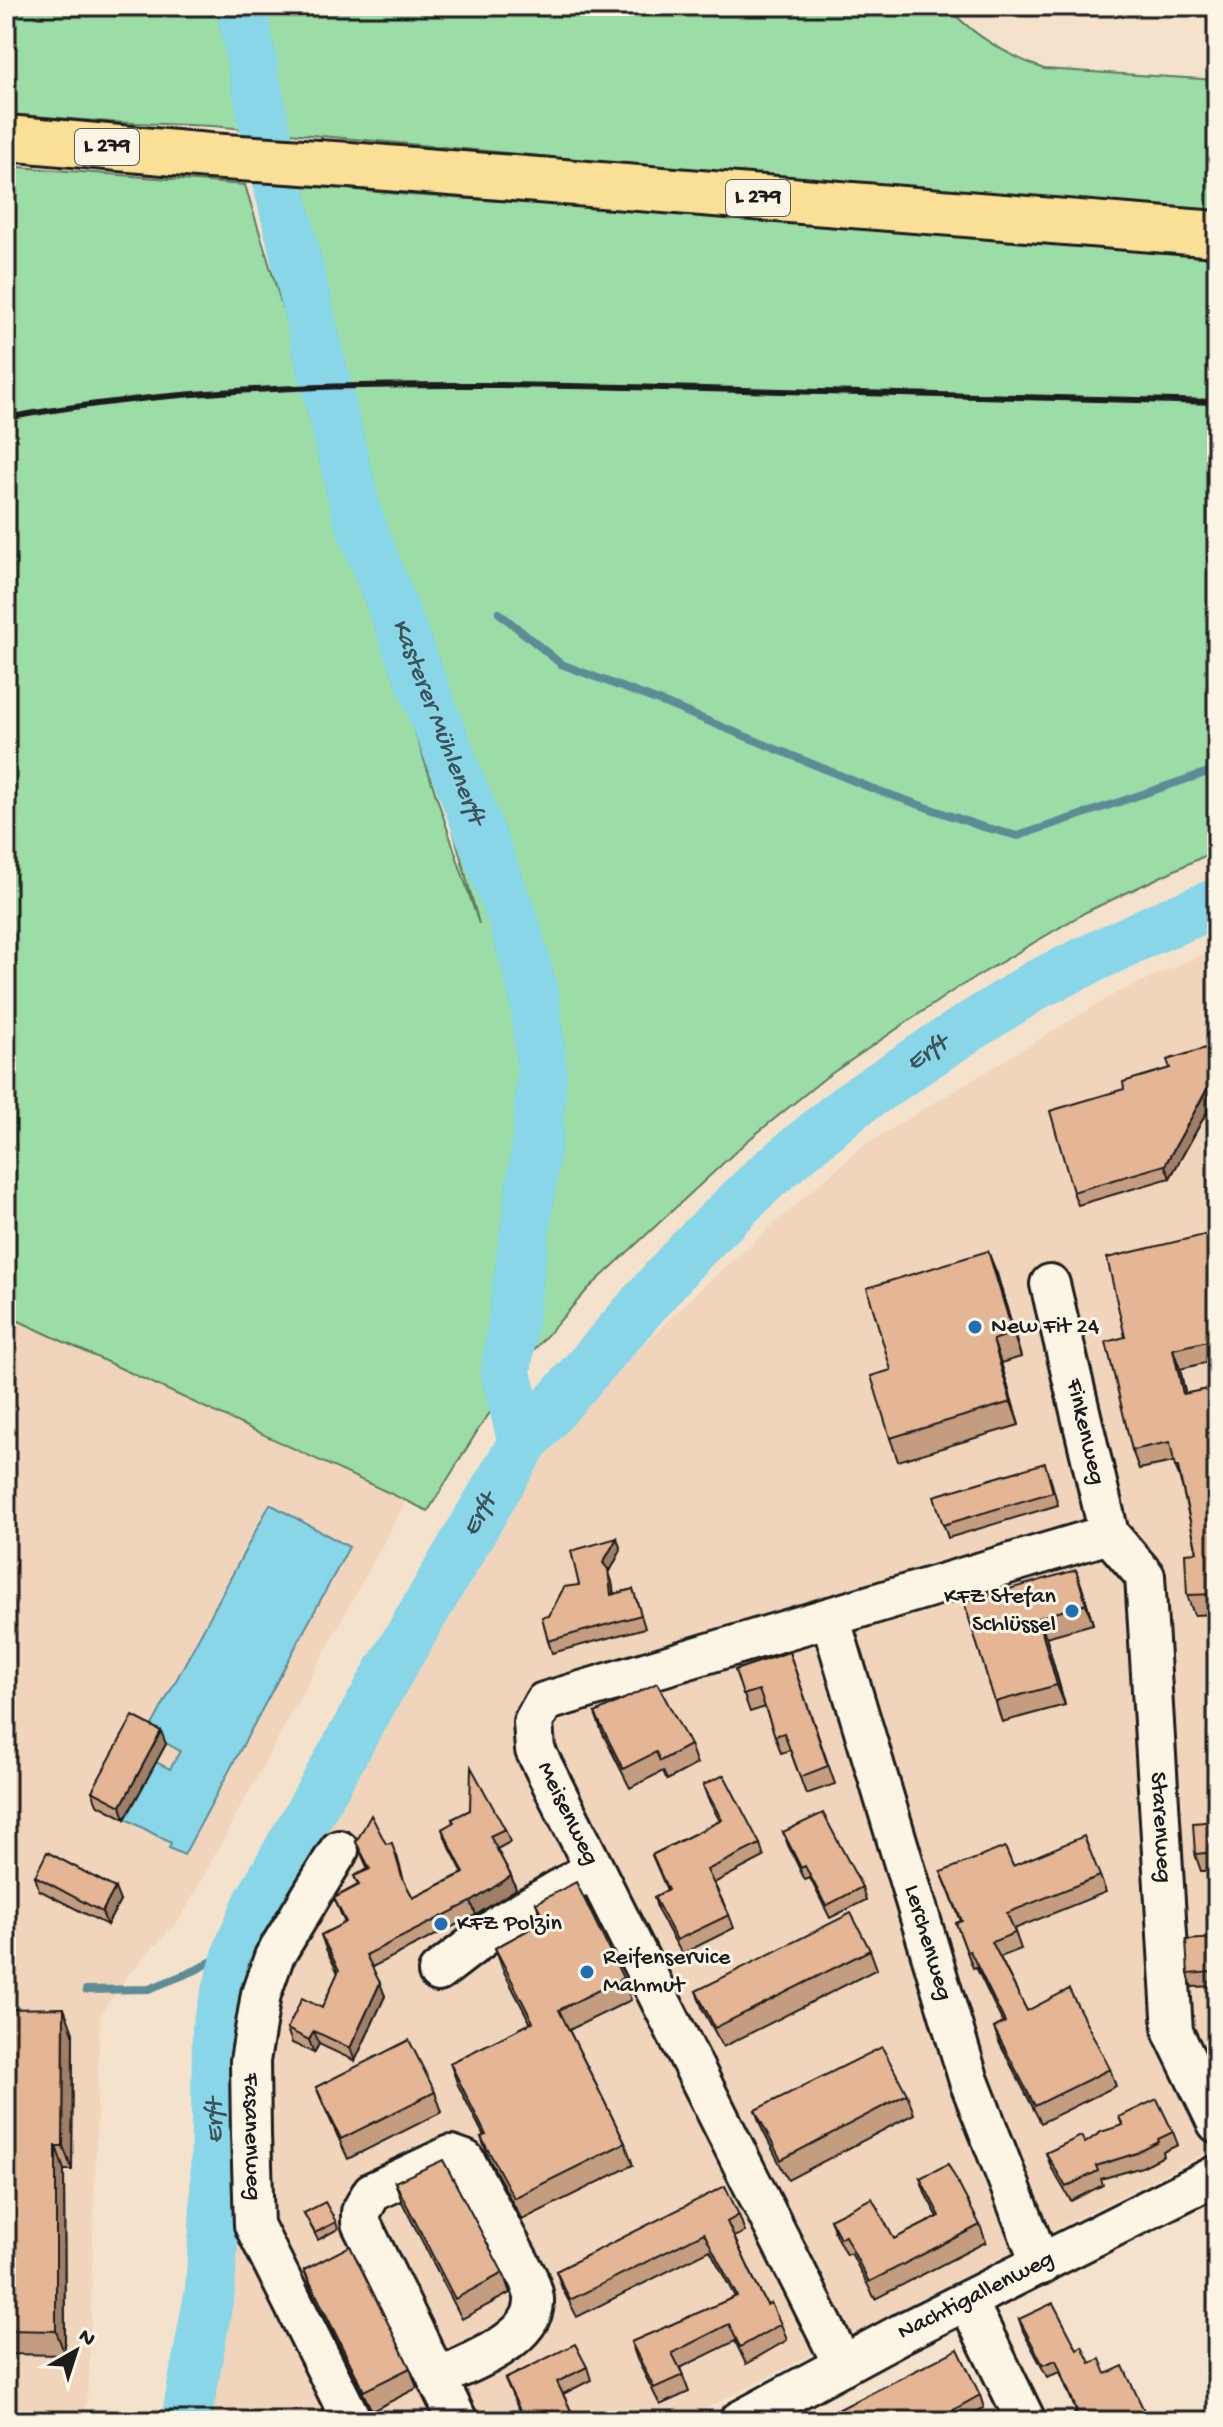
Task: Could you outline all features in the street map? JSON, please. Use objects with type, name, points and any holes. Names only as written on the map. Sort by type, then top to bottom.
[{"type":"main road","name":"L 279","points":[[6,138],[1217,234]]},
{"type":"street","name":"Finkenweg","points":[[1050,1284],[1109,1534]]},
{"type":"street","name":"Meisenweg","points":[[843,2365],[535,1750],[533,1722],[544,1702],[1109,1534]]},
{"type":"street","name":"Starenweg","points":[[1109,1534],[1145,1576],[1173,2032],[1217,2123]]},
{"type":"street","name":"Lerchenweg","points":[[830,1617],[969,2081],[1041,2265]]},
{"type":"street","name":"Fasanenweg","points":[[339,1850],[274,1957],[261,1994],[250,2061],[251,2134],[254,2225],[352,2421]]},
{"type":"street","points":[[438,1972],[503,1922],[594,1869]]},
{"type":"street","points":[[438,2377],[482,2358],[509,2342],[533,2310],[535,2298],[528,2278],[465,2160],[451,2155],[372,2192],[361,2212],[361,2223],[458,2421]]},
{"type":"street","name":"Nachtigallenweg","points":[[753,2418],[843,2365],[1217,2175]]},
{"type":"street","points":[[968,2302],[1026,2421]]},
{"type":"shaded area","points":[[1217,948],[1217,2147],[682,2421],[204,2421],[220,2292],[237,2021],[254,1948],[398,1682],[559,1432],[632,1355],[708,1282],[861,1147],[1116,993]]},
{"type":"shaded area","points":[[6,1315],[407,1499],[181,1918],[129,1974],[100,2014],[89,2377],[84,2421],[6,2421]]},
{"type":"green space","points":[[6,6],[947,6],[991,43],[1044,69],[1217,80],[1217,218],[212,126],[6,114]]},
{"type":"green space","points":[[6,166],[245,185],[341,510],[479,924],[365,509],[284,183],[409,195],[1217,248],[1217,850],[1086,912],[954,990],[825,1078],[746,1142],[588,1289],[531,1353],[428,1511],[6,1315]]},
{"type":"water","points":[[270,1504],[349,1547],[184,1855],[169,1848],[171,1843],[126,1819],[156,1762],[170,1769],[180,1751],[148,1733]]},
{"type":"building","points":[[1212,1046],[1217,1071],[1165,1165],[1073,1192],[1050,1111],[1124,1089],[1123,1082],[1170,1068],[1167,1060]]},
{"type":"building","points":[[1217,1232],[1217,1339],[1173,1349],[1183,1394],[1217,1387],[1217,1594],[1187,1595],[1185,1553],[1197,1552],[1178,1467],[1175,1467],[1170,1442],[1132,1450],[1106,1342],[1125,1337],[1107,1258]]},
{"type":"building","points":[[988,1251],[1013,1333],[993,1340],[1011,1402],[890,1438],[871,1376],[891,1370],[867,1288]]},
{"type":"building","points":[[1045,1463],[1053,1492],[943,1525],[934,1496]]},
{"type":"building","points":[[617,1538],[603,1563],[608,1569],[611,1595],[633,1589],[641,1615],[548,1641],[542,1617],[549,1616],[564,1587],[579,1585],[571,1551]]},
{"type":"building","points":[[1076,1570],[1086,1604],[1038,1618],[1057,1685],[995,1702],[964,1602]]},
{"type":"building","points":[[789,1652],[828,1766],[800,1777],[784,1733],[775,1736],[759,1690],[743,1695],[735,1670]]},
{"type":"building","points":[[657,1683],[690,1745],[660,1761],[656,1752],[623,1769],[595,1713]]},
{"type":"building","points":[[133,1716],[161,1731],[121,1806],[92,1791]]},
{"type":"building","points":[[471,1767],[505,1829],[490,1836],[511,1876],[471,1902],[366,1955],[380,1983],[350,2048],[314,2031],[309,2040],[287,2029],[302,1998],[322,2008],[339,1970],[321,1935],[346,1922],[334,1898],[359,1885],[354,1876],[370,1869],[356,1842],[371,1815],[386,1844],[392,1843],[402,1877],[413,1898],[464,1873],[442,1829],[454,1822],[452,1819],[470,1810]]},
{"type":"building","points":[[724,1775],[760,1844],[707,1870],[729,1915],[677,1940],[654,1897],[668,1890],[652,1855],[722,1820],[703,1785]]},
{"type":"building","points":[[823,1813],[862,1887],[826,1906],[805,1866],[801,1868],[783,1832]]},
{"type":"building","points":[[1217,1821],[1217,1852],[1195,1854],[1193,1823]]},
{"type":"building","points":[[1084,1836],[1100,1876],[1007,1913],[1015,1933],[992,1942],[1027,2011],[1069,1989],[1110,2069],[1035,2106],[994,2028],[1005,2022],[970,1951],[967,1952],[956,1923],[962,1921],[941,1872],[1005,1847],[1013,1866]]},
{"type":"building","points":[[47,1852],[115,1888],[102,1912],[35,1876]]},
{"type":"building","points":[[576,1882],[623,1978],[559,2010],[625,2143],[514,2198],[481,2137],[486,2135],[450,2063],[533,2022],[495,1948],[545,1921],[536,1903]]},
{"type":"building","points":[[851,1913],[870,1950],[715,2028],[696,1991]]},
{"type":"building","points":[[1217,1938],[1217,1979],[1213,1972],[1188,1974],[1186,1940]]},
{"type":"building","points":[[64,2008],[63,2146],[56,2146],[56,2331],[6,2330],[6,2009]]},
{"type":"building","points":[[409,2040],[435,2092],[341,2139],[316,2087]]},
{"type":"building","points":[[882,2047],[907,2094],[781,2160],[755,2110]]},
{"type":"building","points":[[1157,2099],[1173,2132],[1137,2153],[1096,2166],[1098,2171],[1066,2187],[1046,2153],[1081,2136],[1085,2143],[1101,2132],[1123,2125],[1119,2117]]},
{"type":"building","points":[[443,2160],[503,2273],[455,2299],[395,2182]]},
{"type":"building","points":[[948,2164],[980,2225],[869,2282],[845,2236],[840,2238],[830,2219],[872,2198],[894,2239],[940,2216],[920,2178]]},
{"type":"building","points":[[725,2186],[739,2215],[727,2222],[767,2305],[771,2303],[781,2324],[740,2347],[729,2324],[672,2353],[683,2375],[654,2388],[631,2342],[737,2296],[704,2233],[570,2300],[556,2271]]},
{"type":"building","points":[[325,2202],[336,2222],[315,2233],[304,2213]]},
{"type":"building","points":[[350,2246],[410,2368],[364,2391],[304,2270]]},
{"type":"building","points":[[1053,2303],[1077,2349],[1082,2346],[1090,2363],[1100,2359],[1106,2374],[1123,2366],[1149,2421],[1079,2421],[1056,2360],[1043,2365],[1019,2319]]},
{"type":"building","points":[[575,2344],[587,2367],[557,2382],[575,2419],[525,2421],[505,2379]]},
{"type":"building","points":[[958,2349],[980,2395],[933,2421],[816,2421]]},
{"type":"waterway","name":"Kasterer Mühlenerft","points":[[241,6],[264,124],[357,515],[513,919],[534,994],[542,1070],[537,1140],[506,1373],[523,1443]]},
{"type":"waterway","points":[[499,613],[561,664],[871,788],[1018,836],[1217,769]]},
{"type":"waterway","name":"Erft","points":[[186,2421],[210,2290],[215,2210],[217,2026],[240,1946],[257,1906],[523,1443],[689,1252],[767,1176],[852,1105],[1036,985],[1153,929],[1217,903]]},
{"type":"waterway","points":[[86,1990],[149,1989],[196,1970],[240,1946]]},
{"type":"railway","points":[[6,418],[168,396],[333,386],[581,386],[1217,402]]},
{"type":"place","name":"New Fit 24","points":[[975,1327]]},
{"type":"place","name":"KFZ Stefan Schlüssel","points":[[1072,1611]]},
{"type":"place","name":"KFZ Polzin","points":[[441,1924]]},
{"type":"place","name":"Reifenservice Mahmut","points":[[587,1972]]}]
